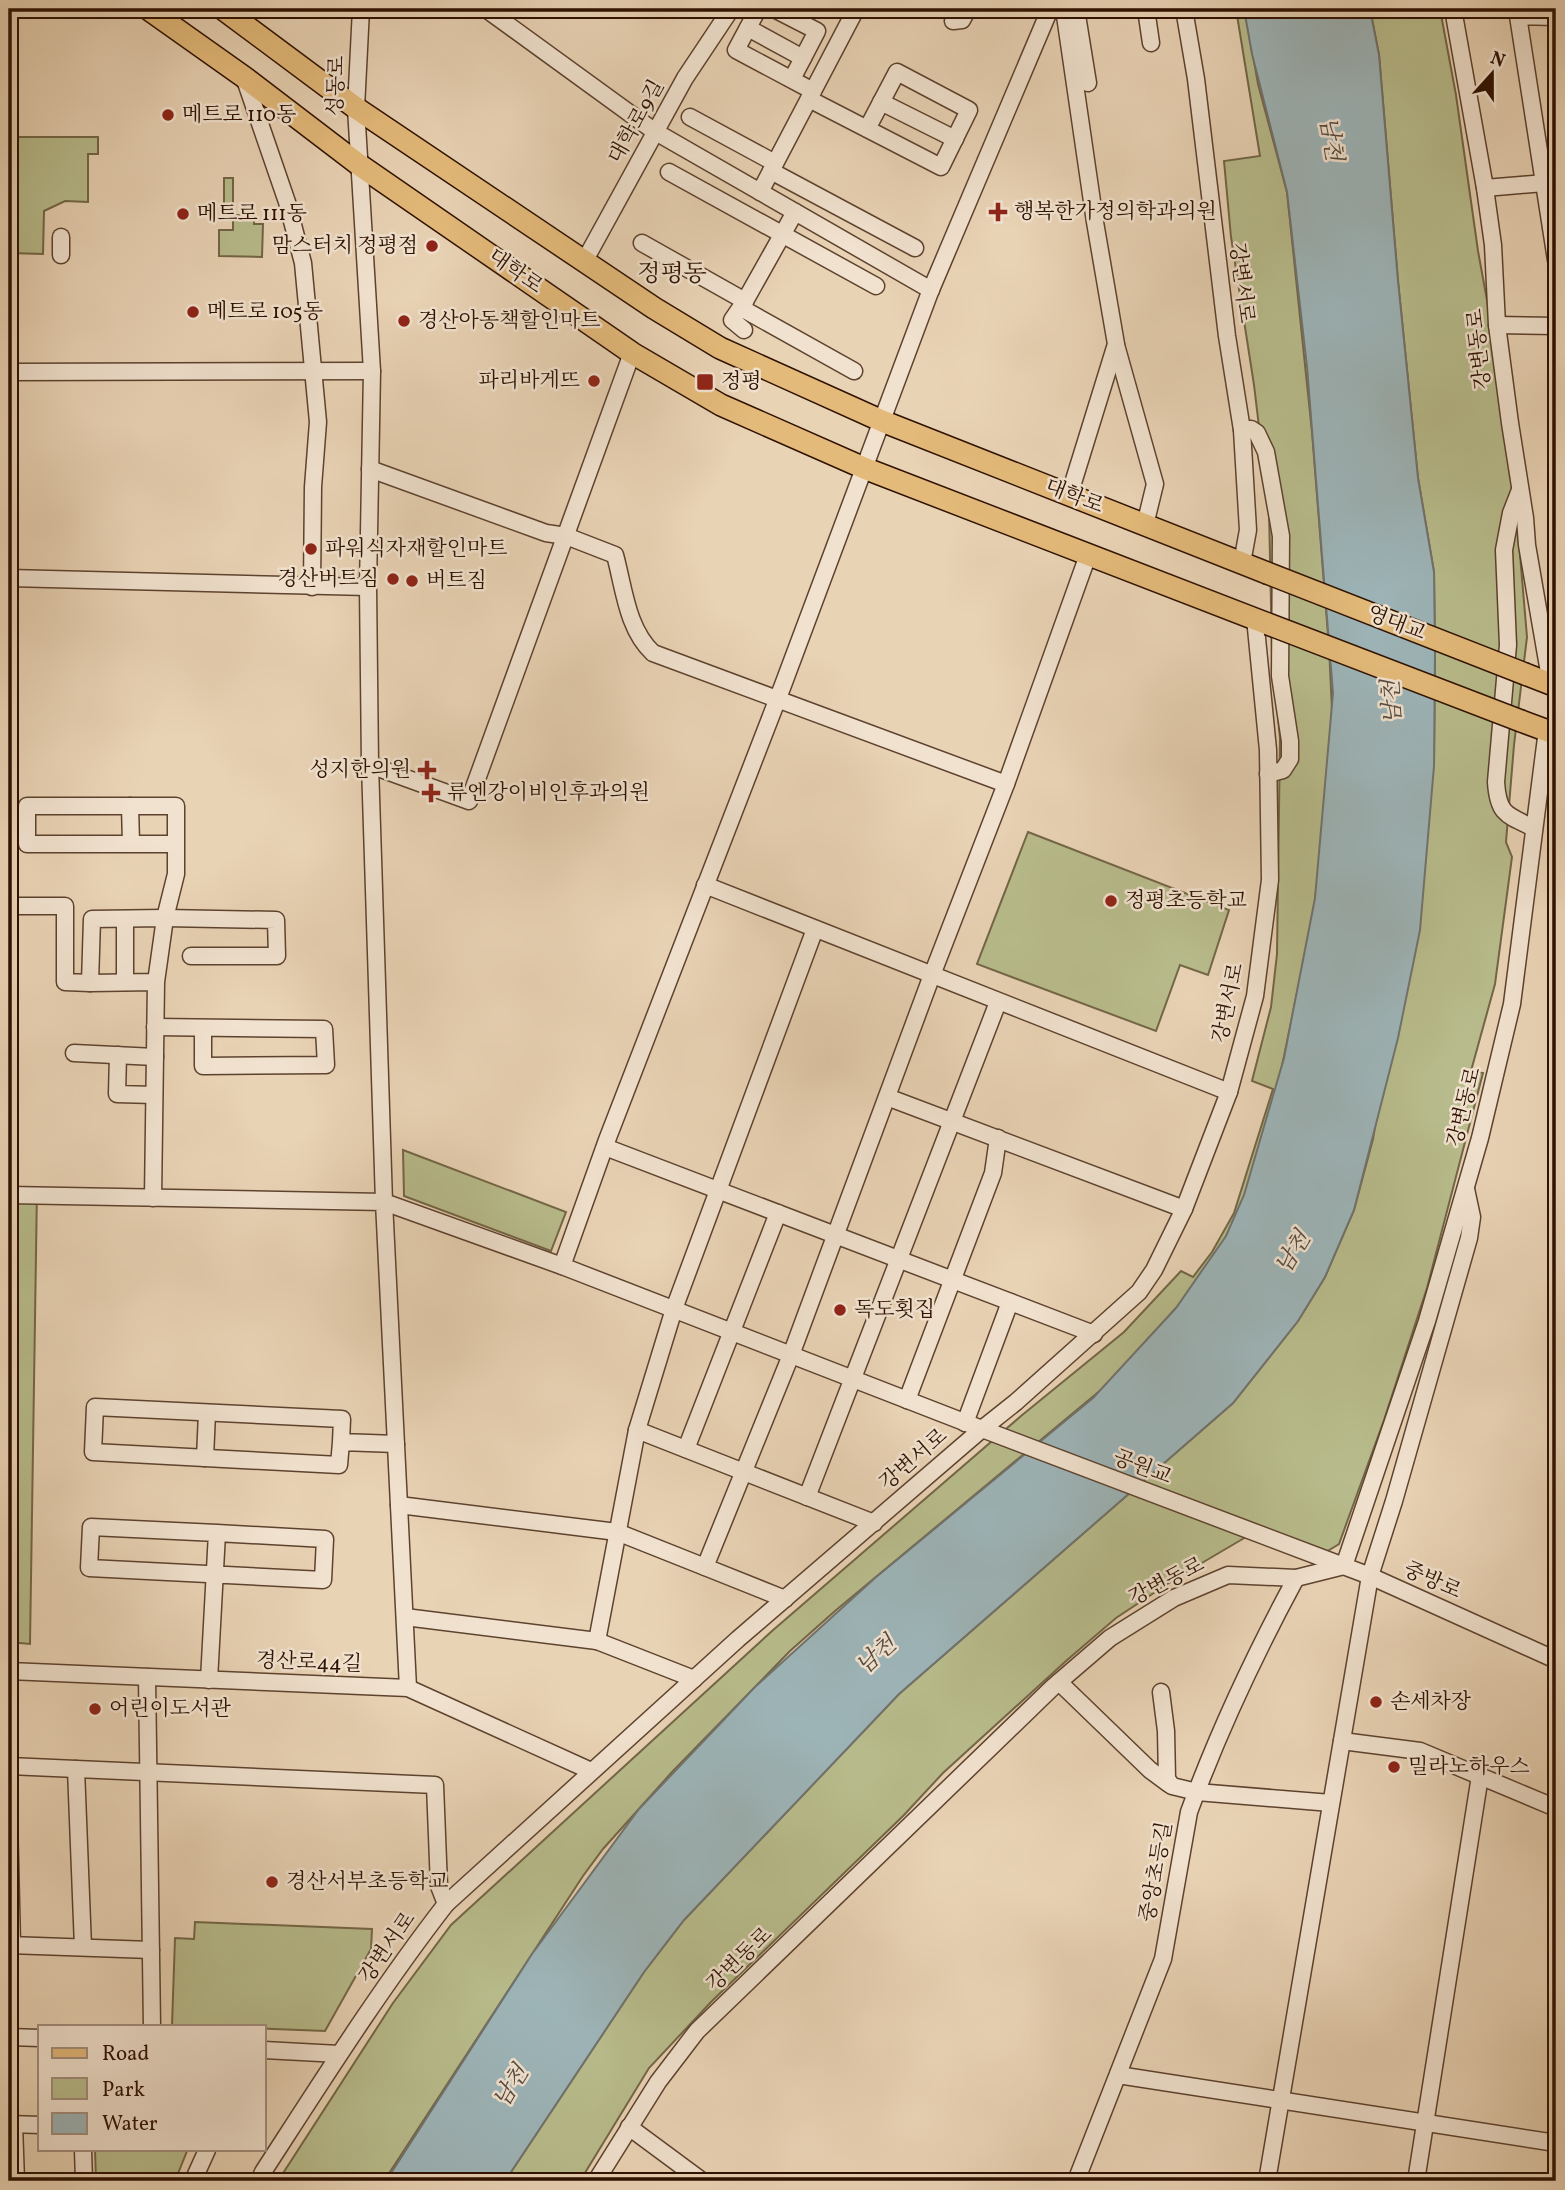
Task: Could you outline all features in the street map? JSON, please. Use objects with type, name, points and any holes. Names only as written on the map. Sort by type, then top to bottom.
[{"type":"main road","name":"대학로","points":[[148,9],[244,77],[358,164],[632,353],[721,405],[864,468],[1262,621]]},
{"type":"main road","name":"대학로","points":[[223,9],[356,108],[654,308],[720,348],[882,421],[1267,573]]},
{"type":"main road","name":"영대교","points":[[1267,573],[1554,685]]},
{"type":"main road","points":[[1262,621],[1551,732]]},
{"type":"street","name":"성동로","points":[[361,9],[356,108],[372,371],[368,587],[370,765],[384,1202],[408,1688]]},
{"type":"street","points":[[486,9],[654,131],[931,290]]},
{"type":"street","name":"대학로9길","points":[[585,260],[654,131],[731,9]]},
{"type":"street","points":[[758,9],[736,50],[792,79],[811,95],[867,129],[941,167],[969,110],[897,72],[867,129]]},
{"type":"street","points":[[775,9],[817,31],[792,79]]},
{"type":"street","points":[[760,192],[856,9]]},
{"type":"street","points":[[953,21],[962,20],[968,9]]},
{"type":"street","points":[[562,1266],[931,290],[1050,9]]},
{"type":"street","points":[[1063,9],[1116,344],[1155,484],[1145,525]]},
{"type":"street","points":[[1076,9],[1087,83]]},
{"type":"street","points":[[1146,9],[1151,43]]},
{"type":"street","name":"강변서로","points":[[1184,9],[1196,79],[1227,336],[1242,430],[1248,530],[1242,563]]},
{"type":"street","name":"강변동로","points":[[1453,9],[1493,245],[1497,325],[1527,545],[1554,685]]},
{"type":"street","points":[[1556,16],[1518,16],[1550,182],[1556,260]]},
{"type":"street","points":[[748,29],[806,51],[831,56]]},
{"type":"street","points":[[244,77],[256,130],[287,202],[290,236],[303,263],[318,422],[313,487],[312,587]]},
{"type":"street","points":[[881,102],[955,139]]},
{"type":"street","points":[[690,117],[915,248]]},
{"type":"street","points":[[669,172],[876,286]]},
{"type":"street","points":[[1485,188],[1550,182]]},
{"type":"street","points":[[744,330],[732,320],[795,212]]},
{"type":"street","points":[[61,237],[61,255]]},
{"type":"street","points":[[642,243],[745,301]]},
{"type":"street","points":[[745,301],[743,309],[854,371]]},
{"type":"street","points":[[1497,325],[1556,326]]},
{"type":"street","points":[[1069,496],[1116,344]]},
{"type":"street","points":[[370,765],[469,801],[632,353]]},
{"type":"street","points":[[9,372],[372,371]]},
{"type":"street","points":[[1242,430],[1251,429],[1258,433],[1266,452],[1281,536],[1280,676],[1290,741],[1290,759],[1283,770],[1268,774]]},
{"type":"street","points":[[370,469],[615,555],[633,625],[643,645],[653,653],[1006,784]]},
{"type":"street","points":[[1520,490],[1511,513],[1504,550],[1508,645],[1496,782],[1497,801],[1504,813],[1534,828]]},
{"type":"street","points":[[705,1567],[791,1355],[1006,784],[1088,555]]},
{"type":"street","points":[[9,578],[368,587]]},
{"type":"street","name":"강변서로","points":[[258,2181],[339,2054],[446,1904],[694,1679],[1094,1334],[1139,1292],[1154,1270],[1184,1209],[1229,1093],[1255,996],[1270,880],[1262,621]]},
{"type":"street","name":"강변동로","points":[[596,2181],[675,2058],[697,2031],[1059,1682],[1110,1638],[1174,1598],[1228,1575],[1296,1578],[1344,1566],[1424,1330],[1480,1138],[1512,1004],[1534,828],[1551,732]]},
{"type":"street","points":[[153,1198],[156,982],[165,918],[176,874],[176,844],[176,806],[27,806],[27,844],[176,844]]},
{"type":"street","points":[[130,806],[131,843]]},
{"type":"street","points":[[705,885],[1229,1093]]},
{"type":"street","points":[[9,906],[65,906],[65,982],[156,982]]},
{"type":"street","points":[[90,983],[92,919],[276,920],[277,956],[191,956]]},
{"type":"street","points":[[125,920],[125,982]]},
{"type":"street","points":[[597,1641],[637,1430],[674,1309],[815,929]]},
{"type":"street","points":[[807,1497],[998,1002]]},
{"type":"street","points":[[155,1027],[324,1029],[326,1065],[203,1066],[203,1028]]},
{"type":"street","points":[[74,1053],[155,1057]]},
{"type":"street","points":[[118,1055],[117,1094],[154,1095]]},
{"type":"street","points":[[887,1097],[1184,1209]]},
{"type":"street","points":[[907,1400],[993,1173],[998,1138]]},
{"type":"street","points":[[605,1147],[1094,1334]]},
{"type":"street","points":[[1266,2181],[1370,1576],[1469,1238],[1472,1217],[1465,1188]]},
{"type":"street","name":"공원교","points":[[9,1195],[384,1202],[562,1266],[1288,1545]]},
{"type":"street","points":[[686,1449],[778,1213]]},
{"type":"street","points":[[965,1423],[1010,1301]]},
{"type":"street","points":[[95,1407],[342,1419],[341,1442],[340,1465],[93,1452],[95,1407]]},
{"type":"street","points":[[205,1458],[207,1413]]},
{"type":"street","points":[[637,1430],[874,1523]]},
{"type":"street","points":[[341,1442],[396,1444]]},
{"type":"street","points":[[399,1505],[617,1532],[785,1599]]},
{"type":"street","points":[[91,1527],[217,1533],[326,1539],[323,1580],[89,1567],[91,1527]]},
{"type":"street","points":[[209,1680],[217,1533]]},
{"type":"street","name":"중방로","points":[[1288,1545],[1370,1576],[1556,1660]]},
{"type":"street","name":"중앙초등길","points":[[1076,2181],[1163,1959],[1189,1812],[1231,1707],[1296,1578]]},
{"type":"street","points":[[405,1616],[597,1641],[694,1679]]},
{"type":"street","name":"경산로44길","points":[[9,1671],[408,1688],[591,1771]]},
{"type":"street","points":[[147,1677],[152,2025]]},
{"type":"street","points":[[1059,1682],[1150,1770],[1169,1784],[1197,1792],[1331,1803]]},
{"type":"street","points":[[1161,1692],[1169,1784]]},
{"type":"street","points":[[1342,1741],[1420,1751],[1556,1808]]},
{"type":"street","points":[[9,1766],[435,1785],[439,1886],[446,1904]]},
{"type":"street","points":[[76,1769],[83,1947]]},
{"type":"street","points":[[1416,2181],[1480,1776]]},
{"type":"street","points":[[9,1819],[10,1945],[151,1950]]},
{"type":"street","points":[[9,2037],[38,2038]]},
{"type":"street","points":[[266,2053],[339,2054]]},
{"type":"street","points":[[1118,2075],[1556,2143]]},
{"type":"street","points":[[16,2181],[11,2124],[38,2125]]},
{"type":"street","points":[[629,2127],[702,2181]]},
{"type":"street","points":[[83,2152],[84,2181]]},
{"type":"street","points":[[193,2181],[206,2152]]},
{"type":"green space","points":[[1236,9],[1245,9],[1258,84],[1287,192],[1312,432],[1332,710],[1314,910],[1280,1076],[1247,1190],[1225,1239],[1185,1298],[1108,1384],[790,1651],[672,1772],[603,1849],[384,2181],[278,2181],[393,2003],[451,1925],[772,1631],[1021,1416],[1124,1332],[1181,1271],[1193,1277],[1212,1252],[1234,1213],[1273,1089],[1252,1081],[1271,1007],[1277,954],[1280,738],[1272,653],[1269,511],[1254,385],[1231,237],[1224,161],[1260,156]]},
{"type":"green space","points":[[1370,9],[1440,9],[1456,95],[1512,466],[1527,637],[1506,842],[1512,857],[1495,984],[1471,1071],[1483,1073],[1427,1288],[1384,1420],[1339,1544],[1326,1552],[1263,1527],[1178,1577],[1116,1618],[943,1773],[904,1815],[711,2002],[649,2068],[580,2181],[505,2181],[644,1972],[684,1920],[899,1694],[1233,1403],[1298,1321],[1325,1277],[1354,1210],[1373,1139],[1434,765],[1434,572],[1418,478],[1379,55]]},
{"type":"green space","points":[[9,137],[98,137],[98,154],[88,154],[88,202],[65,201],[44,211],[43,254],[9,253]]},
{"type":"green space","points":[[224,178],[233,178],[233,206],[224,206]]},
{"type":"green space","points":[[233,215],[254,216],[254,224],[263,224],[262,257],[219,256],[219,230],[233,230]]},
{"type":"green space","points":[[1028,832],[1229,910],[1208,975],[1180,965],[1156,1031],[977,964]]},
{"type":"green space","points":[[403,1150],[566,1212],[551,1251],[404,1196]]},
{"type":"green space","points":[[9,1189],[37,1189],[30,1644],[9,1642]]},
{"type":"green space","points":[[195,1922],[372,1929],[371,1949],[325,2031],[266,2029],[266,2025],[172,2025],[175,1938],[194,1939]]},
{"type":"green space","points":[[95,2152],[187,2152],[175,2181],[96,2181]]},
{"type":"water","name":"남천","points":[[1244,9],[1370,9],[1379,55],[1418,478],[1434,572],[1434,766],[1420,930],[1398,1038],[1354,1210],[1325,1277],[1298,1321],[1233,1403],[899,1694],[684,1920],[644,1972],[505,2181],[386,2181],[532,1954],[639,1809],[755,1687],[875,1578],[1093,1398],[1176,1308],[1226,1236],[1244,1195],[1284,1058],[1315,898],[1333,693],[1307,367],[1287,192],[1252,54]]},
{"type":"place","name":"메트로 110동","points":[[168,115]]},
{"type":"place","name":"행복한가정의학과의원","points":[[998,212]]},
{"type":"place","name":"메트로 111동","points":[[183,214]]},
{"type":"place","name":"맘스터치 정평점","points":[[432,246]]},
{"type":"place","name":"메트로 105동","points":[[193,312]]},
{"type":"place","name":"경산아동책할인마트","points":[[404,321]]},
{"type":"place","name":"파리바게뜨","points":[[594,381]]},
{"type":"place","name":"정평","points":[[705,382]]},
{"type":"place","name":"파워식자재할인마트","points":[[311,549]]},
{"type":"place","name":"경산버트짐","points":[[393,579]]},
{"type":"place","name":"버트짐","points":[[412,581]]},
{"type":"place","name":"성지한의원","points":[[427,770]]},
{"type":"place","name":"류엔강이비인후과의원","points":[[431,793]]},
{"type":"place","name":"정평초등학교","points":[[1111,901]]},
{"type":"place","name":"독도횟집","points":[[840,1310]]},
{"type":"place","name":"손세차장","points":[[1376,1702]]},
{"type":"place","name":"어린이도서관","points":[[95,1709]]},
{"type":"place","name":"밀라노하우스","points":[[1394,1767]]},
{"type":"place","name":"경산서부초등학교","points":[[272,1882]]},
{"type":"district","name":"정평동","points":[[672,275]]}]
